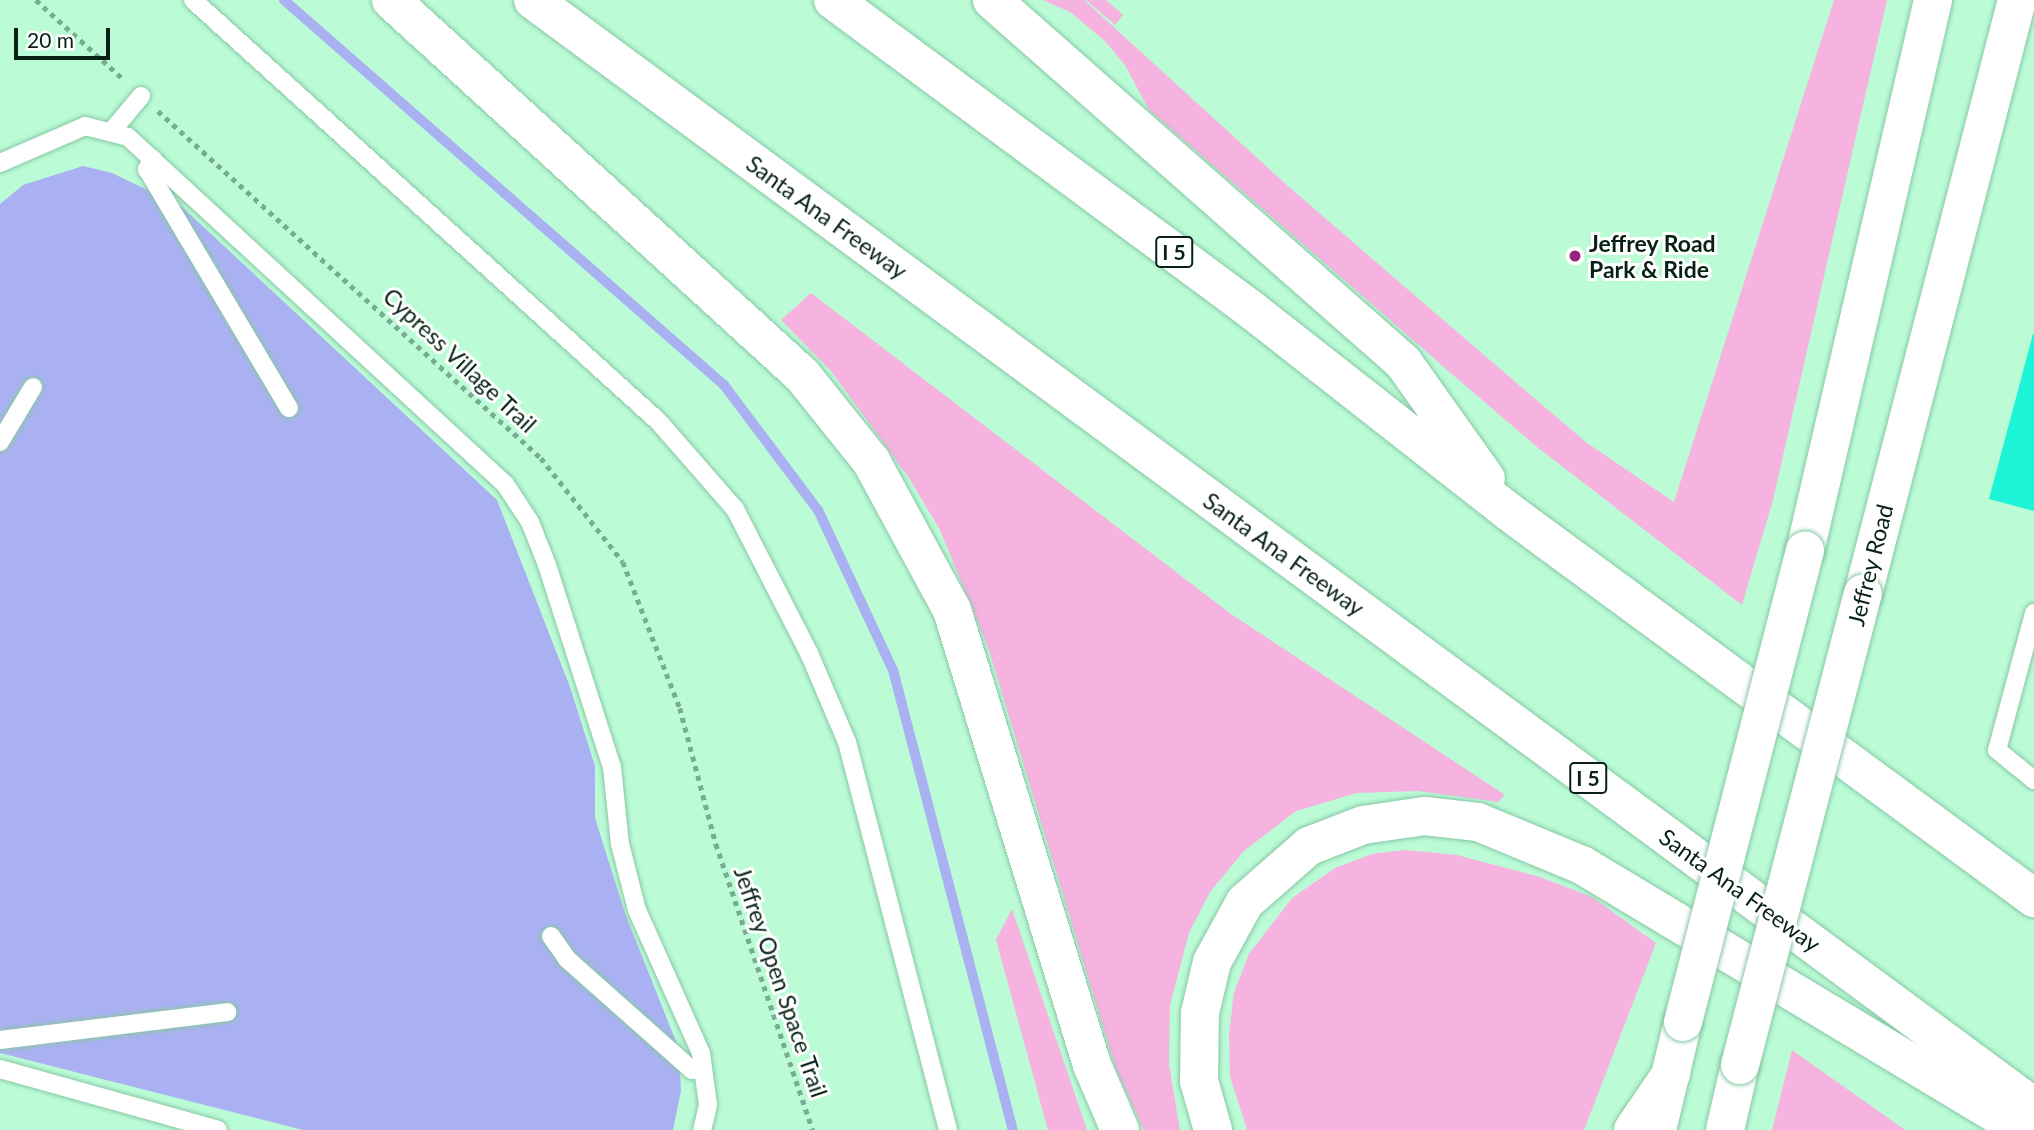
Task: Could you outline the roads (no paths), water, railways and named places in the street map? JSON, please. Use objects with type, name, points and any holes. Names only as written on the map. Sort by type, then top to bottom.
[{"type":"main road","points":[[391,0],[802,375],[871,461],[952,610],[1092,1065],[1120,1130]]},
{"type":"main road","name":"Santa Ana Freeway","points":[[533,0],[2034,1107]]},
{"type":"main road","name":"I 5","points":[[833,0],[1249,308],[1509,512],[2034,898]]},
{"type":"main road","points":[[992,0],[1403,362],[1509,512]]},
{"type":"main road","points":[[1657,1130],[1805,551],[1933,0]]},
{"type":"main road","name":"Jeffrey Road","points":[[1725,1130],[2017,0]]},
{"type":"main road","points":[[1213,1130],[1199,1081],[1200,1013],[1212,962],[1245,902],[1309,846],[1363,825],[1425,816],[1478,822],[1582,865],[2023,1130]]},
{"type":"main road","points":[[1633,1130],[1671,1074]]},
{"type":"lane","points":[[193,0],[659,422],[735,509],[809,653],[847,742],[948,1130]]},
{"type":"lane","points":[[111,132],[141,96]]},
{"type":"lane","points":[[0,163],[85,126],[128,137],[505,484],[530,522],[612,767],[620,844],[637,910],[701,1054],[708,1105],[702,1130]]},
{"type":"lane","points":[[153,159],[147,169],[289,408]]},
{"type":"lane","points":[[0,442],[33,387]]},
{"type":"lane","points":[[2034,613],[1997,750],[2034,780]]},
{"type":"lane","points":[[551,936],[567,959],[692,1070],[703,1070]]},
{"type":"lane","points":[[0,1040],[227,1012]]},
{"type":"lane","points":[[0,1069],[218,1130]]},
{"type":"water","points":[[83,166],[112,173],[181,206],[497,500],[570,687],[595,766],[595,818],[626,916],[679,1049],[681,1091],[673,1130],[303,1130],[0,1053],[0,204],[23,185]]},
{"type":"waterway","points":[[284,0],[724,385],[818,510],[893,670],[1013,1130]]},
{"type":"place","name":"Jeffrey Road Park & Ride","points":[[1575,256]]}]
